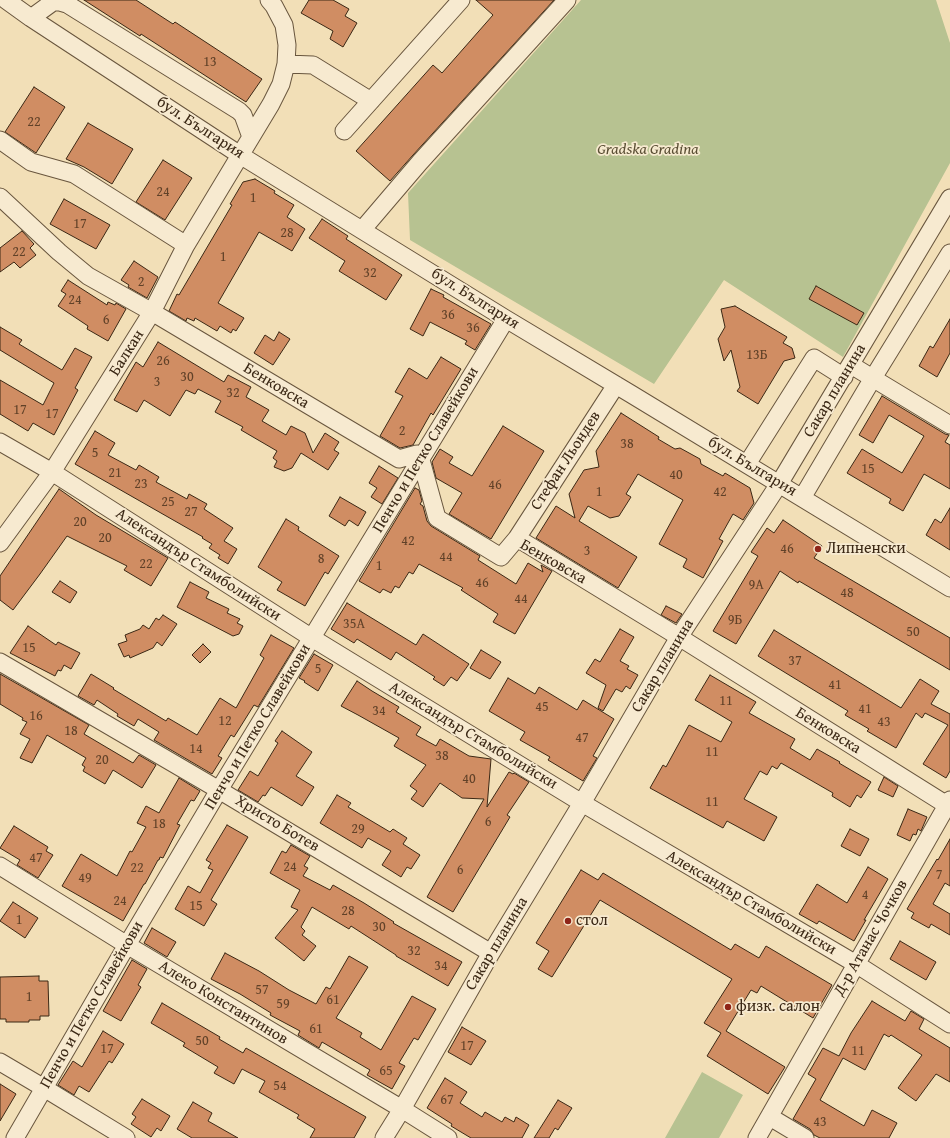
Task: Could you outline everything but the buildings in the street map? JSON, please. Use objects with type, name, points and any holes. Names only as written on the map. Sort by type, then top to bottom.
[{"type":"street","name":"бул. България","points":[[6,0],[31,18],[240,155],[506,319],[950,588]]},
{"type":"street","points":[[344,131],[461,0]]},
{"type":"street","points":[[362,230],[420,162],[567,0]]},
{"type":"street","points":[[31,18],[53,2],[67,4],[242,112],[251,137]]},
{"type":"street","name":"Балкан","points":[[0,543],[52,472],[152,312],[186,245],[271,104],[281,84],[286,64],[287,45],[284,25],[274,2]]},
{"type":"street","points":[[286,64],[313,66],[370,101]]},
{"type":"street","points":[[0,140],[31,162],[74,174],[186,245]]},
{"type":"street","name":"Бенковска","points":[[0,197],[88,276],[152,312],[399,459],[417,454],[432,497],[437,518],[501,557],[517,538],[949,804]]},
{"type":"street","name":"Сакар планина","points":[[384,1138],[491,953],[582,803],[679,637],[778,484],[950,198]]},
{"type":"street","name":"Сакар планина","points":[[802,498],[873,378],[950,253]]},
{"type":"street","name":"Пенчо и Петко Славейкови","points":[[15,1138],[219,790],[506,319]]},
{"type":"street","points":[[747,464],[814,358],[847,371],[873,378],[950,425]]},
{"type":"street","name":"Стефан Льондев","points":[[517,538],[616,385]]},
{"type":"street","name":"Александър Стамболийски","points":[[0,442],[52,472],[312,638],[582,803],[856,964],[950,1024]]},
{"type":"street","name":"Христо Ботев","points":[[0,662],[219,790],[491,953]]},
{"type":"street","name":"Д-р Атанас Чочков","points":[[757,1138],[949,804]]},
{"type":"street","name":"Алеко Константинов","points":[[2,873],[127,945],[448,1138]]},
{"type":"street","points":[[0,1062],[126,1138]]},
{"type":"street","points":[[770,1117],[805,1138]]},
{"type":"green space","name":"Gradska Gradina","points":[[581,0],[936,0],[950,43],[950,163],[843,357],[724,280],[654,384],[410,240],[408,193]]},
{"type":"green space","points":[[702,1072],[743,1095],[719,1138],[665,1138]]},
{"type":"place","name":"Липненски","points":[[818,549]]},
{"type":"place","name":"стол","points":[[568,921]]},
{"type":"place","name":"физк. салон","points":[[728,1007]]}]
